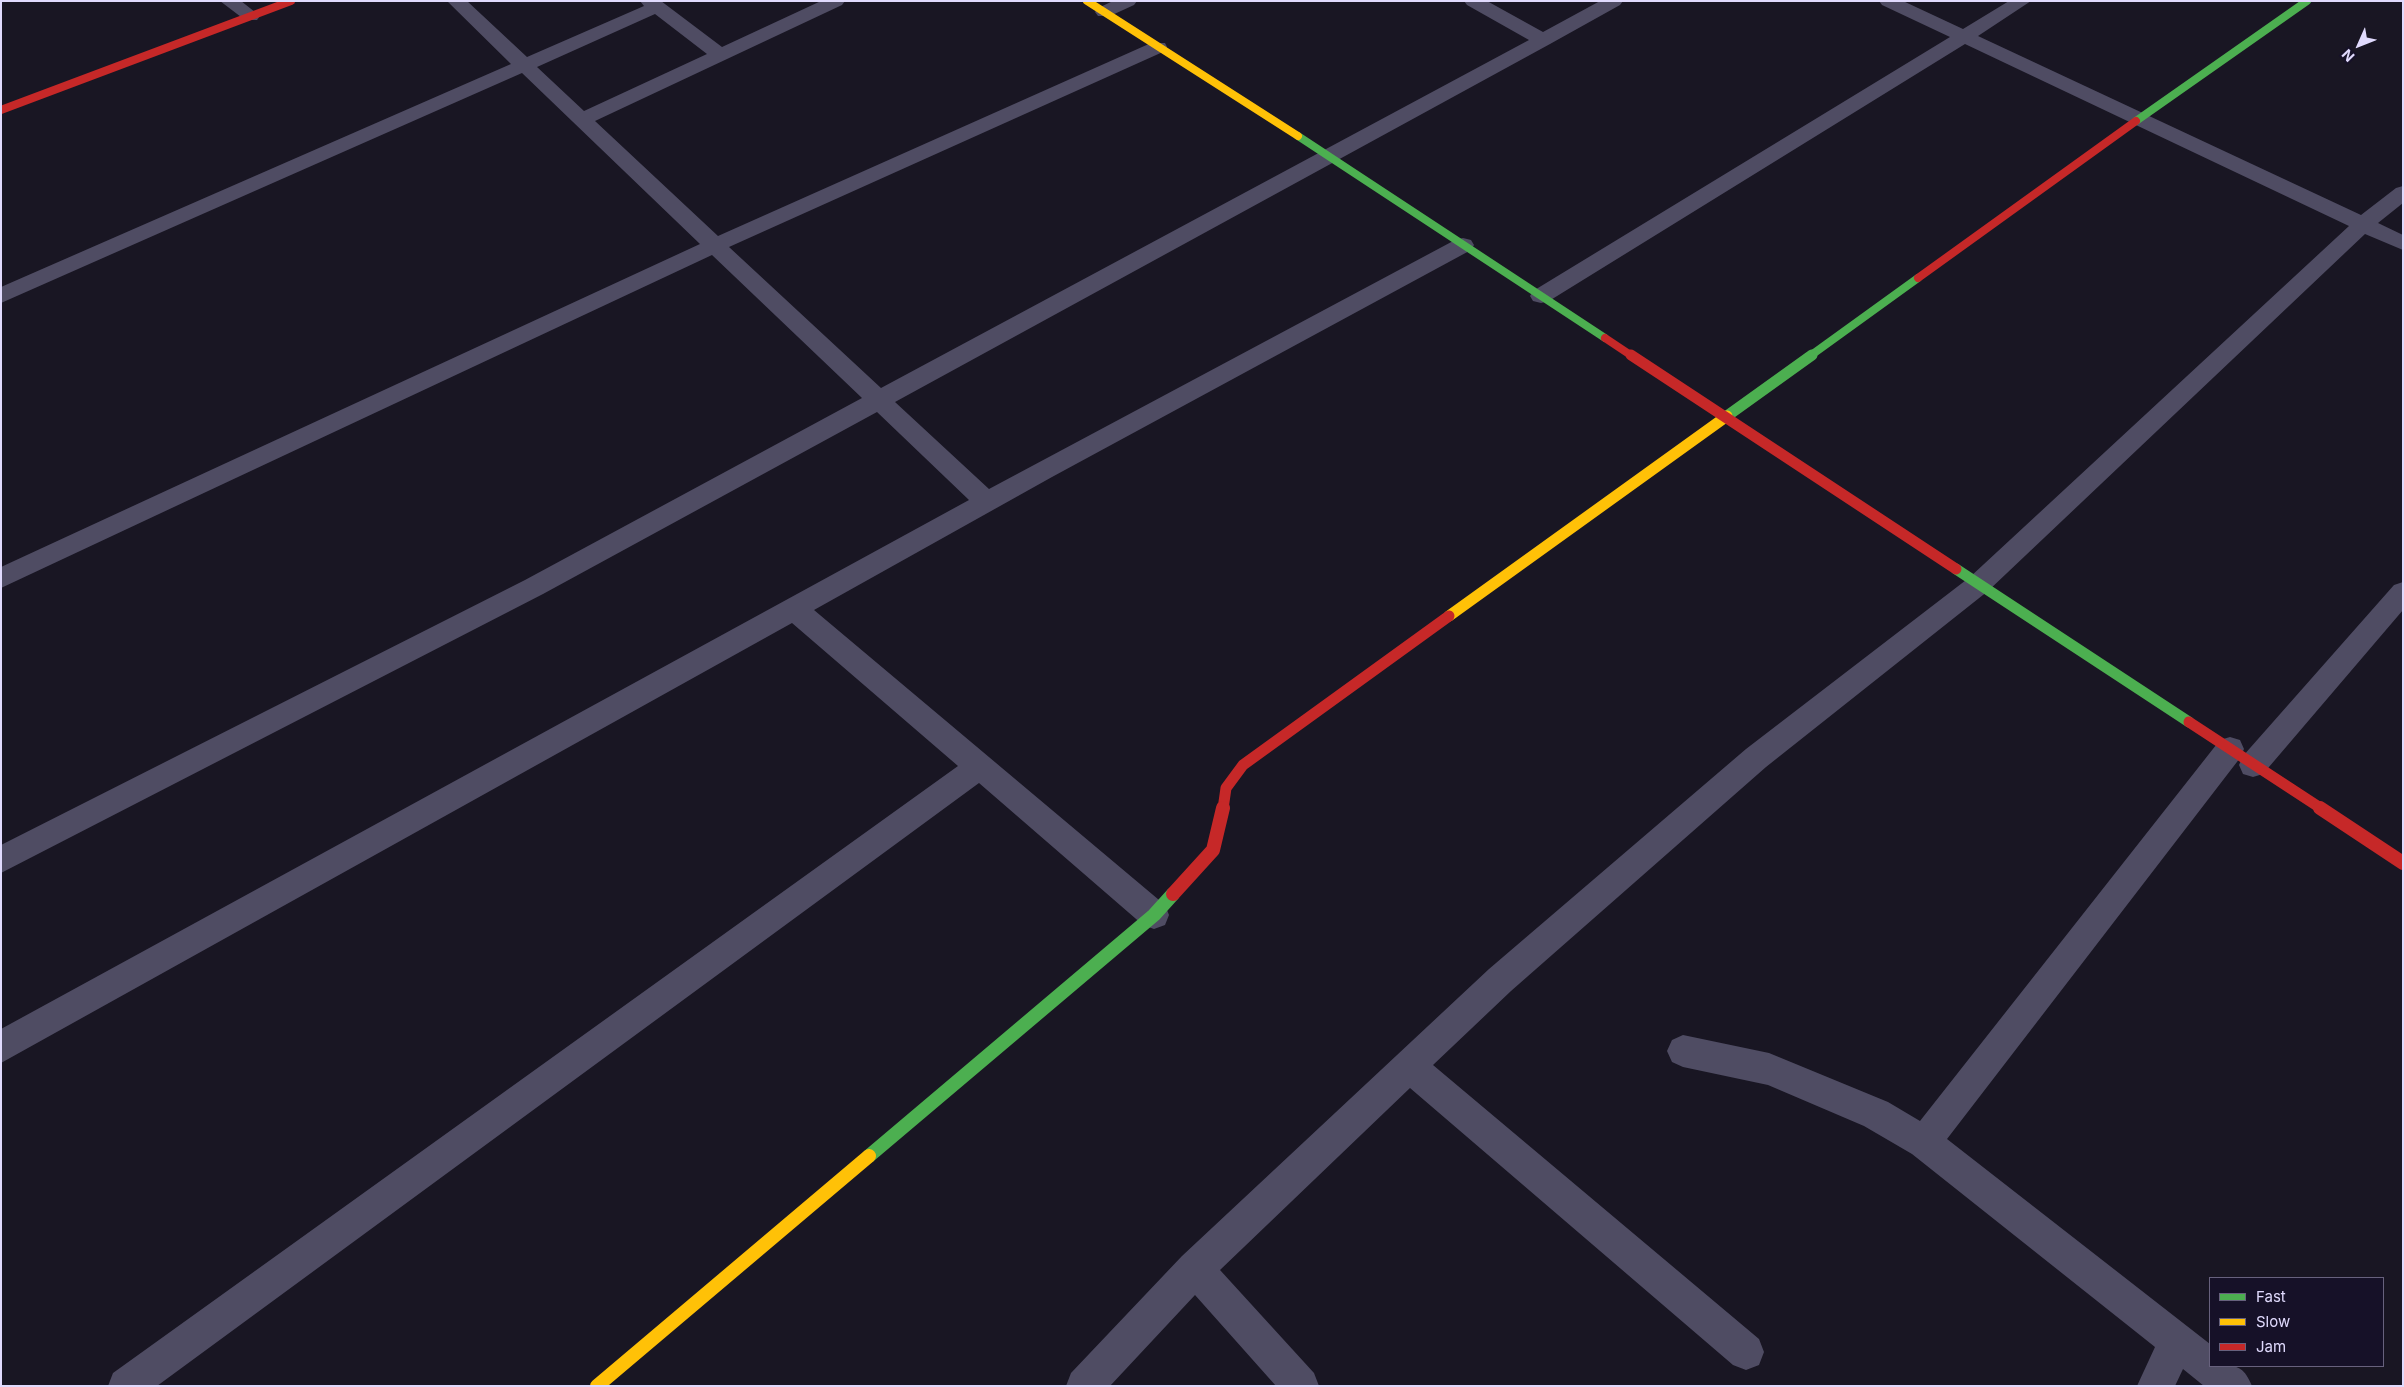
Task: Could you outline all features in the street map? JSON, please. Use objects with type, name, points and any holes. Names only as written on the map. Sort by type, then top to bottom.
[{"type":"street","points":[[229,1],[251,16]]},
{"type":"street","points":[[1,110],[291,1]]},
{"type":"street","points":[[456,1],[987,502]]},
{"type":"street","points":[[581,120],[836,1]]},
{"type":"street","points":[[1087,1],[1327,155],[2403,863]]},
{"type":"street","points":[[1104,12],[1128,1]]},
{"type":"street","points":[[1473,1],[1542,40]]},
{"type":"street","points":[[1,860],[534,587],[1327,155],[1614,1]]},
{"type":"street","points":[[1888,1],[2403,243]]},
{"type":"street","points":[[1541,296],[2022,1]]},
{"type":"street","points":[[597,1386],[1154,915],[1213,850],[1222,820],[1226,788],[1243,766],[2138,119],[2307,1]]},
{"type":"street","points":[[1,296],[524,66],[653,4],[720,55]]},
{"type":"street","points":[[1,578],[715,245],[1158,47]]},
{"type":"street","points":[[1084,1386],[1195,1269],[1500,980],[1756,758],[1979,584],[2363,224],[2403,192]]},
{"type":"street","points":[[1,1047],[987,502],[1463,245]]},
{"type":"street","points":[[1924,1142],[2242,757],[2403,592]]},
{"type":"street","points":[[794,609],[1154,915]]},
{"type":"street","points":[[126,1386],[979,767]]},
{"type":"street","points":[[1683,1050],[1769,1069],[1876,1114],[1924,1142],[2209,1366]]},
{"type":"street","points":[[1409,1066],[1746,1352]]},
{"type":"street","points":[[1195,1269],[1301,1386]]},
{"type":"street","points":[[2155,1386],[2177,1341]]},
{"type":"street","points":[[2210,1367],[2234,1386]]},
{"type":"traffic: fast","points":[[2136,121],[2307,1]]},
{"type":"traffic: fast","points":[[1298,136],[1605,338]]},
{"type":"traffic: fast","points":[[1727,416],[1918,278]]},
{"type":"traffic: fast","points":[[1956,569],[2189,722]]},
{"type":"traffic: fast","points":[[869,1156],[1154,915],[1173,894]]},
{"type":"traffic: slow","points":[[1087,1],[1298,136]]},
{"type":"traffic: slow","points":[[1449,616],[1727,416]]},
{"type":"traffic: slow","points":[[597,1386],[869,1156]]},
{"type":"traffic: jam","points":[[1,110],[291,1]]},
{"type":"traffic: jam","points":[[1918,278],[2136,121]]},
{"type":"traffic: jam","points":[[1605,338],[1956,569]]},
{"type":"traffic: jam","points":[[1173,894],[1213,850],[1222,820],[1226,788],[1243,765],[1449,616]]},
{"type":"traffic: jam","points":[[2189,722],[2403,863]]}]
